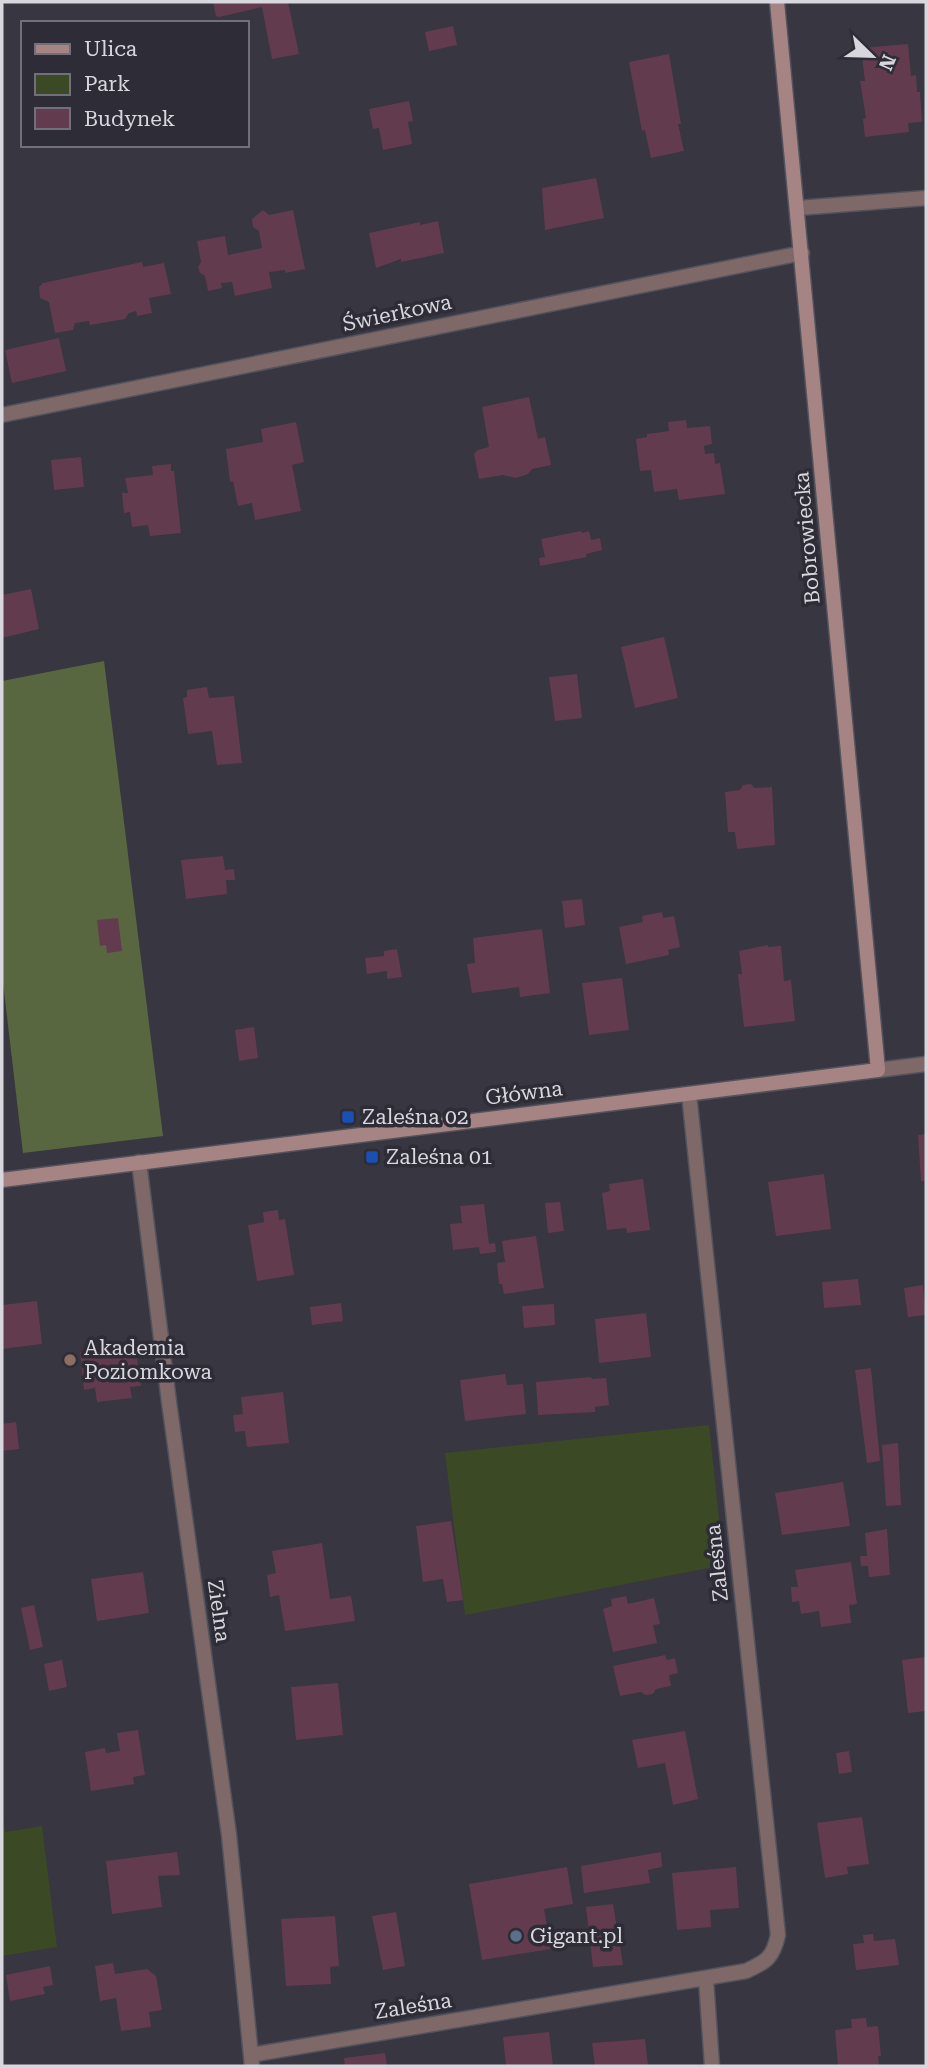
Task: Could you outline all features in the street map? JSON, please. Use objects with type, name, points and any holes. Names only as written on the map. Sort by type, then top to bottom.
[{"type":"street","name":"Bobrowiecka","points":[[777,2],[878,1070]]},
{"type":"street","points":[[798,208],[926,198]]},
{"type":"street","name":"Świerkowa","points":[[2,415],[802,253]]},
{"type":"street","name":"Główna","points":[[2,1180],[926,1064]]},
{"type":"street","name":"Zaleśna","points":[[251,2060],[746,1971],[765,1963],[776,1947],[778,1935],[689,1094]]},
{"type":"street","name":"Zielna","points":[[139,1162],[229,1835],[251,2060]]},
{"type":"street","points":[[706,1979],[712,2066]]},
{"type":"green space","points":[[104,661],[163,1136],[23,1153],[2,974],[2,681]]},
{"type":"green space","points":[[709,1425],[724,1565],[465,1615],[445,1453]]},
{"type":"green space","points":[[2,1810],[5,1832],[42,1826],[57,1947],[2,1956]]},
{"type":"building","points":[[213,2],[288,2],[299,54],[272,59],[262,7],[219,17],[216,16]]},
{"type":"building","points":[[453,26],[457,45],[429,51],[425,32]]},
{"type":"building","points":[[908,44],[911,76],[916,75],[917,92],[920,92],[922,122],[908,123],[909,132],[865,137],[863,119],[866,118],[860,81],[865,81],[861,48]]},
{"type":"building","points":[[669,54],[684,151],[651,158],[645,130],[642,131],[629,62]]},
{"type":"building","points":[[409,101],[413,121],[408,122],[412,144],[383,150],[379,128],[373,129],[369,109]]},
{"type":"building","points":[[596,178],[604,218],[545,230],[542,188]]},
{"type":"building","points":[[263,210],[269,215],[293,210],[305,269],[285,273],[285,270],[269,272],[272,288],[235,296],[232,282],[221,283],[222,288],[208,291],[205,276],[200,273],[198,267],[201,262],[197,241],[225,236],[228,255],[262,248],[259,231],[253,227],[252,219]]},
{"type":"building","points":[[438,221],[444,253],[401,262],[401,259],[376,268],[369,233]]},
{"type":"building","points":[[142,262],[143,267],[164,263],[171,294],[149,298],[152,313],[137,316],[136,311],[129,313],[125,319],[90,325],[89,321],[75,323],[73,330],[55,333],[49,302],[40,298],[39,287],[43,283]]},
{"type":"building","points":[[59,338],[66,371],[12,383],[5,350]]},
{"type":"building","points":[[529,397],[538,439],[545,437],[551,465],[532,469],[528,474],[516,478],[503,475],[479,479],[474,454],[489,447],[482,407]]},
{"type":"building","points":[[686,420],[687,428],[710,426],[712,444],[704,446],[705,454],[714,453],[715,464],[720,463],[725,494],[679,500],[677,489],[654,492],[651,470],[640,471],[636,439],[647,437],[647,434],[669,431],[668,422]]},
{"type":"building","points":[[296,422],[304,462],[292,465],[301,511],[255,520],[252,503],[238,506],[233,481],[230,482],[226,449],[263,442],[261,429]]},
{"type":"building","points":[[81,457],[84,487],[54,490],[51,460]]},
{"type":"building","points":[[171,464],[181,533],[150,536],[148,525],[132,527],[130,512],[124,513],[122,493],[128,493],[125,478],[153,475],[152,466]]},
{"type":"building","points":[[589,531],[591,540],[600,538],[602,550],[586,554],[587,557],[540,566],[539,558],[545,557],[541,539]]},
{"type":"building","points":[[31,589],[39,629],[2,638],[2,595]]},
{"type":"building","points":[[664,637],[678,698],[635,708],[621,647]]},
{"type":"building","points":[[577,674],[582,718],[555,721],[549,677]]},
{"type":"building","points":[[207,687],[209,698],[234,696],[242,763],[217,765],[212,731],[188,734],[183,698],[187,697],[187,690]]},
{"type":"building","points":[[751,784],[754,788],[772,787],[775,845],[737,849],[735,832],[728,832],[725,792],[740,790],[743,785]]},
{"type":"building","points":[[223,856],[225,870],[234,869],[235,880],[226,880],[227,894],[186,899],[181,860]]},
{"type":"building","points":[[582,899],[585,925],[565,928],[562,901]]},
{"type":"building","points":[[662,912],[663,918],[674,916],[680,947],[668,950],[669,955],[626,964],[619,927],[643,922],[642,916]]},
{"type":"building","points":[[118,918],[122,951],[107,953],[106,945],[100,946],[97,920]]},
{"type":"building","points":[[542,929],[550,993],[520,997],[519,987],[472,993],[467,964],[475,963],[473,938]]},
{"type":"building","points":[[768,945],[781,946],[784,981],[791,980],[795,1021],[744,1027],[738,974],[742,974],[739,951]]},
{"type":"building","points":[[397,949],[402,977],[387,979],[387,971],[367,974],[365,958],[384,956],[384,951]]},
{"type":"building","points":[[622,978],[629,1030],[589,1035],[582,983]]},
{"type":"building","points":[[254,1027],[258,1058],[239,1061],[235,1030]]},
{"type":"building","points":[[926,1134],[926,1181],[921,1181],[918,1135]]},
{"type":"building","points":[[824,1174],[831,1229],[776,1236],[768,1182]]},
{"type":"building","points":[[643,1179],[650,1230],[627,1233],[626,1228],[607,1230],[602,1193],[610,1191],[609,1184]]},
{"type":"building","points":[[560,1202],[564,1231],[548,1233],[545,1203]]},
{"type":"building","points":[[484,1204],[489,1244],[495,1243],[496,1252],[480,1254],[479,1247],[453,1250],[450,1224],[462,1223],[460,1206]]},
{"type":"building","points":[[278,1210],[279,1220],[285,1219],[294,1275],[257,1281],[248,1225],[264,1222],[263,1212]]},
{"type":"building","points":[[536,1236],[544,1288],[504,1294],[502,1284],[499,1284],[497,1263],[505,1262],[502,1241]]},
{"type":"building","points":[[858,1279],[861,1305],[824,1308],[822,1282]]},
{"type":"building","points":[[923,1285],[926,1315],[908,1317],[904,1288]]},
{"type":"building","points":[[37,1301],[42,1344],[2,1349],[2,1305]]},
{"type":"building","points":[[341,1303],[343,1321],[312,1325],[310,1307]]},
{"type":"building","points":[[554,1304],[555,1325],[524,1328],[522,1306]]},
{"type":"building","points":[[646,1313],[651,1357],[599,1363],[595,1319]]},
{"type":"building","points":[[135,1345],[141,1386],[130,1387],[132,1398],[97,1402],[95,1388],[84,1390],[80,1352]]},
{"type":"building","points":[[871,1368],[880,1461],[867,1463],[855,1370]]},
{"type":"building","points":[[505,1374],[507,1385],[523,1384],[526,1414],[465,1421],[460,1380]]},
{"type":"building","points":[[606,1378],[609,1405],[595,1407],[595,1412],[538,1415],[536,1382]]},
{"type":"building","points":[[283,1392],[289,1443],[247,1447],[245,1431],[235,1432],[233,1415],[243,1414],[241,1397]]},
{"type":"building","points":[[16,1422],[19,1449],[2,1451],[2,1424]]},
{"type":"building","points":[[898,1443],[901,1505],[886,1506],[882,1445]]},
{"type":"building","points":[[843,1482],[850,1526],[782,1535],[775,1493]]},
{"type":"building","points":[[451,1521],[463,1600],[447,1602],[443,1579],[423,1582],[416,1526]]},
{"type":"building","points":[[887,1529],[890,1575],[869,1577],[868,1566],[861,1566],[860,1556],[867,1556],[865,1533]]},
{"type":"building","points":[[322,1543],[330,1599],[351,1596],[355,1621],[285,1631],[279,1595],[270,1597],[267,1575],[276,1573],[272,1551]]},
{"type":"building","points":[[851,1562],[857,1604],[849,1605],[851,1623],[821,1627],[819,1611],[801,1614],[799,1601],[792,1602],[791,1587],[798,1587],[795,1570]]},
{"type":"building","points":[[143,1572],[149,1613],[97,1621],[91,1579]]},
{"type":"building","points":[[626,1596],[628,1604],[654,1598],[660,1624],[653,1625],[657,1643],[613,1652],[603,1609],[612,1606],[611,1599]]},
{"type":"building","points":[[34,1605],[43,1647],[30,1650],[21,1608]]},
{"type":"building","points":[[665,1655],[667,1660],[675,1658],[678,1673],[669,1675],[671,1686],[656,1689],[653,1694],[646,1695],[641,1692],[620,1696],[613,1666]]},
{"type":"building","points":[[926,1657],[926,1711],[908,1713],[902,1660]]},
{"type":"building","points":[[62,1660],[67,1687],[49,1691],[44,1664]]},
{"type":"building","points":[[338,1683],[343,1735],[296,1740],[291,1687]]},
{"type":"building","points":[[138,1730],[145,1775],[133,1777],[134,1784],[91,1791],[85,1752],[105,1748],[106,1753],[120,1751],[117,1733]]},
{"type":"building","points":[[685,1731],[698,1799],[673,1805],[665,1763],[638,1768],[632,1740]]},
{"type":"building","points":[[849,1751],[852,1772],[839,1774],[836,1753]]},
{"type":"building","points":[[862,1817],[869,1864],[847,1867],[848,1874],[825,1878],[817,1823]]},
{"type":"building","points":[[177,1852],[180,1875],[158,1876],[162,1907],[112,1914],[106,1861]]},
{"type":"building","points":[[661,1852],[662,1867],[648,1870],[650,1883],[584,1893],[581,1866]]},
{"type":"building","points":[[567,1867],[573,1904],[544,1909],[551,1949],[482,1960],[469,1884]]},
{"type":"building","points":[[736,1867],[739,1908],[710,1910],[711,1927],[677,1930],[672,1873]]},
{"type":"building","points":[[613,1904],[623,1965],[593,1967],[586,1907]]},
{"type":"building","points":[[396,1912],[405,1966],[383,1970],[372,1916]]},
{"type":"building","points":[[335,1916],[339,1966],[330,1967],[331,1984],[286,1986],[281,1919]]},
{"type":"building","points":[[873,1934],[874,1941],[895,1939],[899,1965],[856,1970],[853,1944],[864,1943],[863,1935]]},
{"type":"building","points":[[113,1963],[115,1974],[147,1969],[156,1976],[162,2010],[149,2012],[151,2027],[121,2031],[116,1998],[100,2001],[95,1966]]},
{"type":"building","points":[[50,1966],[53,1985],[43,1987],[45,1994],[10,2001],[6,1975]]},
{"type":"building","points":[[866,2018],[867,2027],[878,2026],[881,2056],[878,2056],[879,2066],[838,2065],[835,2030],[852,2028],[851,2019]]},
{"type":"building","points":[[549,2032],[553,2066],[506,2066],[503,2037]]},
{"type":"building","points":[[645,2039],[648,2066],[595,2066],[592,2043]]},
{"type":"building","points":[[385,2053],[387,2066],[345,2066],[344,2058]]},
{"type":"place","name":"Zaleśna 02","points":[[348,1117]]},
{"type":"place","name":"Zaleśna 01","points":[[372,1157]]},
{"type":"place","name":"Akademia Poziomkowa","points":[[70,1360]]},
{"type":"place","name":"Gigant.pl","points":[[516,1936]]}]
